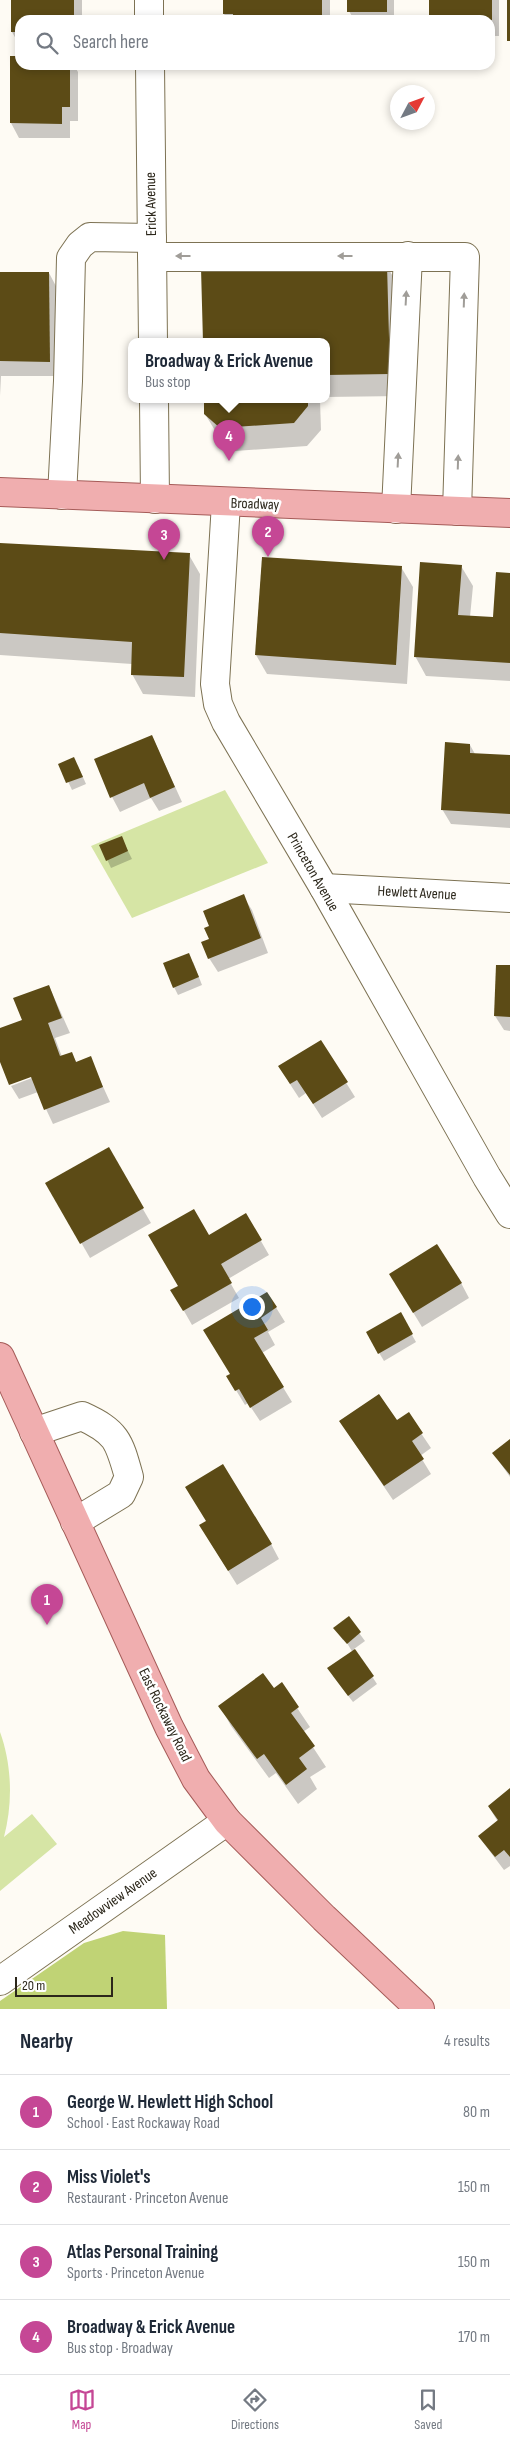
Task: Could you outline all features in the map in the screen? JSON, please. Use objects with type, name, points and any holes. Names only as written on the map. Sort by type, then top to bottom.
[{"type":"main road","name":"Broadway","points":[[0,492],[226,503],[510,513]]},
{"type":"main road","name":"East Rockaway Road","points":[[0,1358],[169,1727],[196,1779],[227,1821],[324,1918],[420,2009]]},
{"type":"street","points":[[149,0],[149,15]]},
{"type":"street","name":"Erick Avenue","points":[[150,70],[153,338]]},
{"type":"street","points":[[62,495],[68,381],[71,258],[80,245],[90,237],[152,247],[465,257],[457,511]]},
{"type":"street","points":[[396,509],[408,256]]},
{"type":"street","points":[[154,403],[155,499]]},
{"type":"street","name":"Princeton Avenue","points":[[226,503],[215,684],[218,704],[226,722],[324,888],[482,1169],[510,1214]]},
{"type":"street","name":"Hewlett Avenue","points":[[324,888],[510,898]]},
{"type":"street","points":[[34,1432],[82,1416],[104,1426],[120,1446],[129,1477],[121,1494],[75,1522]]},
{"type":"street","name":"Meadowview Avenue","points":[[0,1981],[227,1821]]},
{"type":"green space","points":[[225,790],[268,863],[132,918],[91,846]]},
{"type":"green space","points":[[0,1732],[7,1758],[10,1784],[9,1811],[4,1837],[32,1814],[57,1844],[0,1891]]},
{"type":"green space","points":[[123,1931],[165,1935],[167,2009],[0,2009],[0,2001],[84,1943]]},
{"type":"building","points":[[11,0],[74,0],[74,15],[15,15],[15,32],[11,32]]},
{"type":"building","points":[[223,0],[322,0],[322,15],[223,14]]},
{"type":"building","points":[[347,0],[387,0],[387,12],[347,12]]},
{"type":"building","points":[[429,0],[492,0],[492,15],[429,15]]},
{"type":"building","points":[[507,0],[510,0],[510,41],[507,41]]},
{"type":"building","points":[[10,56],[15,56],[15,70],[70,70],[70,107],[62,107],[62,124],[10,123]]},
{"type":"building","points":[[387,265],[390,374],[330,375],[330,338],[203,338],[201,268]]},
{"type":"building","points":[[0,272],[49,272],[50,362],[0,361]]},
{"type":"building","points":[[204,403],[308,403],[308,406],[294,423],[220,428],[204,414]]},
{"type":"building","points":[[0,543],[190,553],[184,677],[131,675],[132,642],[0,633]]},
{"type":"building","points":[[262,557],[402,566],[396,665],[255,655]]},
{"type":"building","points":[[420,562],[462,565],[458,615],[493,617],[496,572],[510,573],[510,663],[414,657]]},
{"type":"building","points":[[152,735],[175,787],[150,798],[144,783],[110,798],[94,759]]},
{"type":"building","points":[[445,742],[470,744],[470,753],[510,755],[510,814],[441,810]]},
{"type":"building","points":[[74,757],[83,777],[66,783],[58,764]]},
{"type":"building","points":[[122,836],[128,851],[106,861],[99,845]]},
{"type":"building","points":[[244,894],[261,938],[208,959],[201,942],[209,939],[204,928],[209,926],[203,911]]},
{"type":"building","points":[[189,953],[199,977],[173,988],[163,963]]},
{"type":"building","points":[[496,965],[510,965],[510,1017],[494,1016]]},
{"type":"building","points":[[49,985],[62,1018],[48,1023],[60,1056],[72,1052],[76,1062],[91,1056],[103,1087],[44,1110],[31,1077],[9,1085],[0,1062],[0,1028],[22,1020],[13,998]]},
{"type":"building","points":[[321,1040],[348,1082],[313,1104],[297,1080],[290,1084],[278,1066]]},
{"type":"building","points":[[109,1147],[144,1208],[80,1244],[45,1183]]},
{"type":"building","points":[[194,1209],[209,1235],[246,1213],[262,1240],[221,1264],[232,1283],[183,1311],[170,1290],[178,1286],[148,1235]]},
{"type":"building","points":[[437,1244],[462,1283],[413,1313],[389,1274]]},
{"type":"building","points":[[267,1292],[277,1307],[261,1318],[268,1330],[254,1338],[284,1387],[250,1408],[239,1389],[235,1391],[226,1376],[230,1374],[203,1330]]},
{"type":"building","points":[[401,1312],[413,1334],[378,1354],[366,1332]]},
{"type":"building","points":[[379,1394],[397,1420],[409,1412],[423,1433],[412,1441],[424,1459],[384,1486],[339,1421]]},
{"type":"building","points":[[510,1439],[510,1475],[492,1453]]},
{"type":"building","points":[[223,1464],[272,1544],[228,1571],[199,1525],[206,1521],[185,1487]]},
{"type":"building","points":[[349,1616],[361,1632],[347,1644],[333,1628]]},
{"type":"building","points":[[355,1649],[374,1676],[348,1696],[327,1668]]},
{"type":"building","points":[[263,1673],[274,1688],[282,1682],[299,1707],[291,1713],[315,1746],[299,1758],[307,1769],[286,1785],[264,1754],[257,1759],[218,1706]]},
{"type":"building","points":[[510,1788],[510,1857],[504,1850],[495,1857],[478,1836],[498,1820],[488,1806]]},
{"type":"place","name":"Broadway & Erick Avenue","points":[[229,461]]},
{"type":"place","name":"Miss Violet's","points":[[268,557]]},
{"type":"place","name":"Atlas Personal Training","points":[[164,560]]},
{"type":"place","name":"George W. Hewlett High School","points":[[47,1625]]}]
